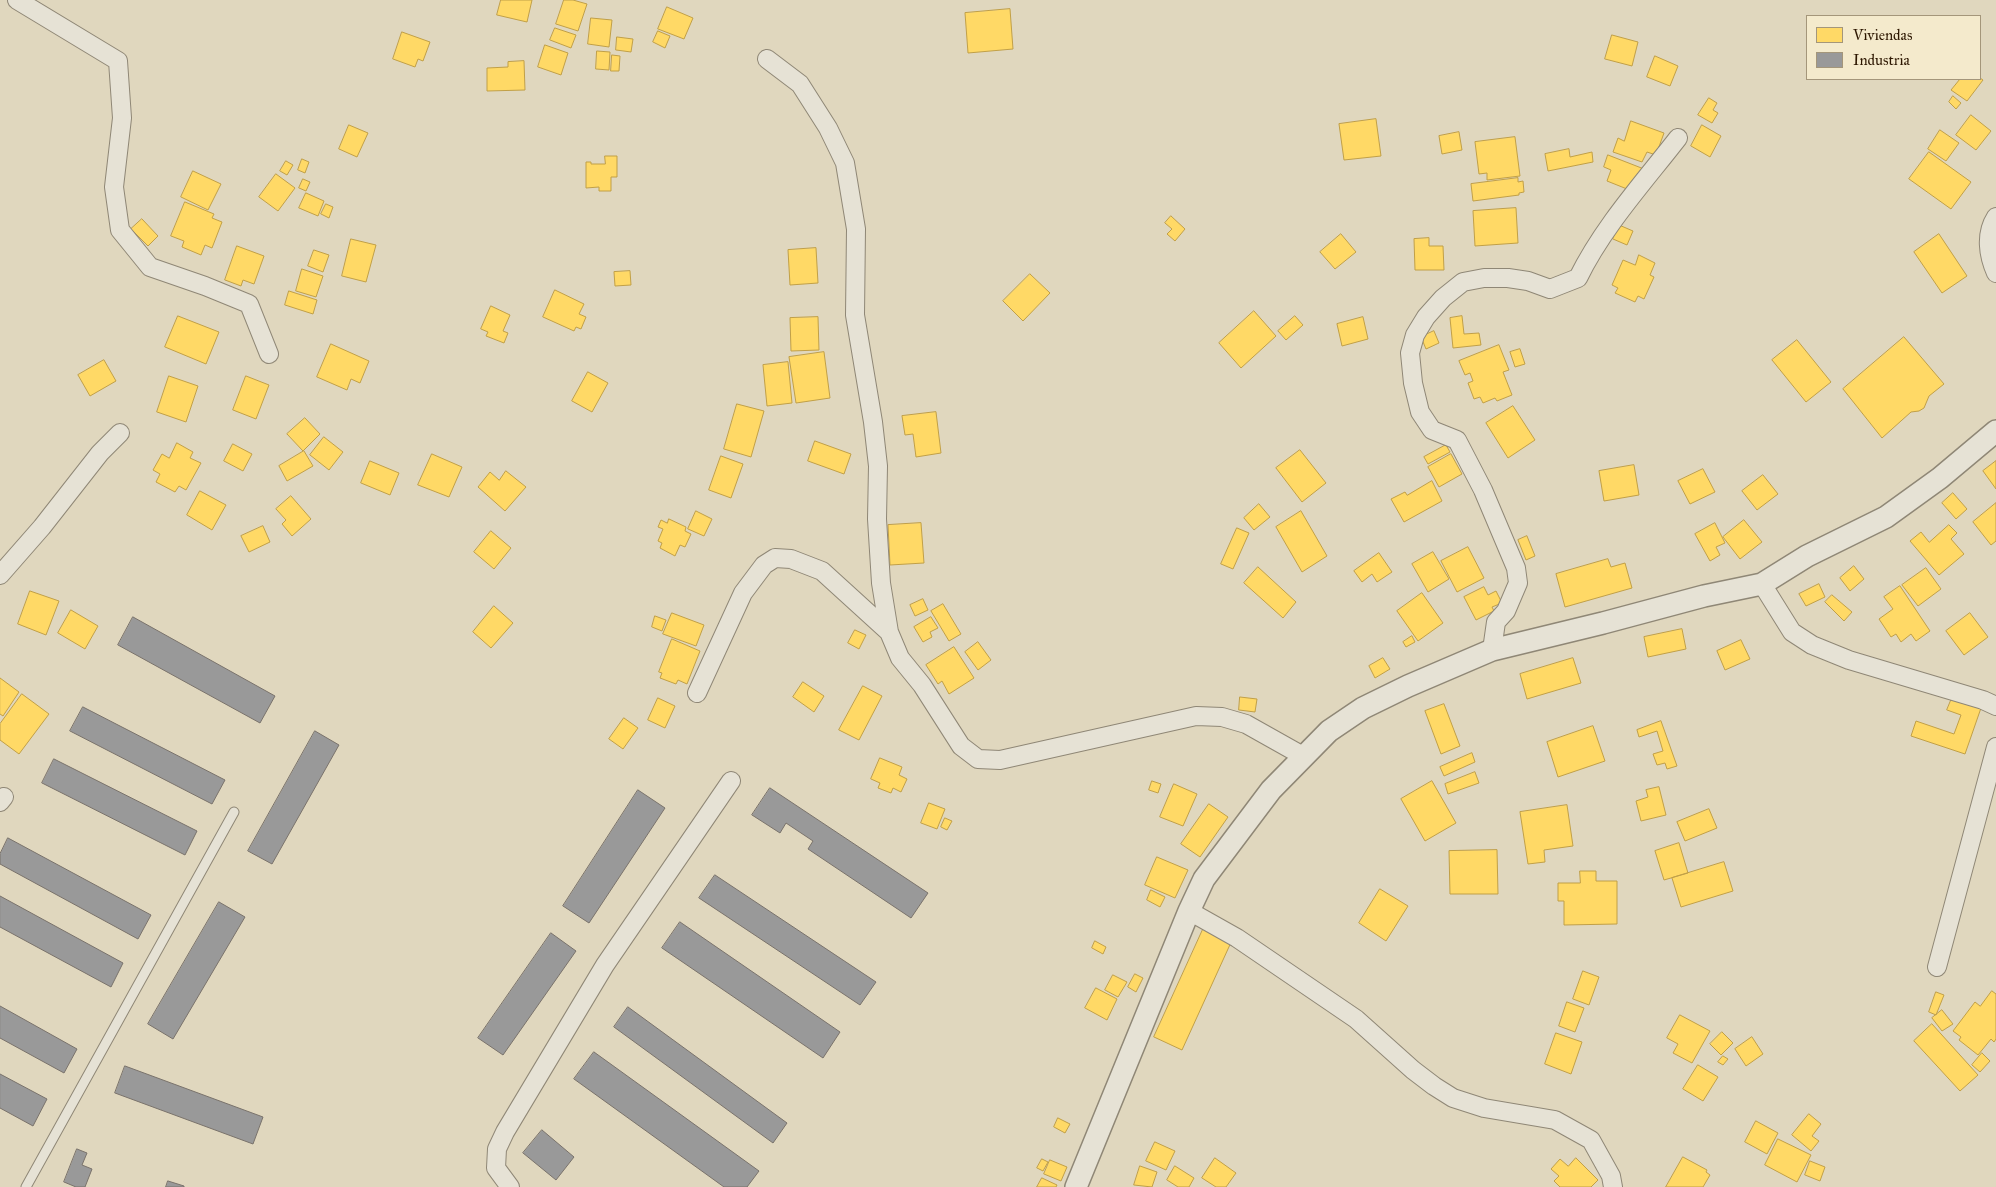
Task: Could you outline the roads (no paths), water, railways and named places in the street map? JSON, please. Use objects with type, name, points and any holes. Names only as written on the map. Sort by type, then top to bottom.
[{"type":"street","points":[[17,0],[118,61],[122,118],[114,187],[120,230],[150,267],[205,286],[248,304],[269,354]]},
{"type":"street","points":[[767,59],[800,84],[828,128],[845,163],[856,229],[855,314],[873,422],[878,466],[877,519],[888,632],[900,658],[922,685],[961,746],[978,759],[1000,760],[1196,716],[1222,717],[1246,724],[1302,756]]},
{"type":"street","points":[[1492,650],[1496,622],[1506,611],[1518,583],[1516,568],[1483,490],[1457,440],[1432,430],[1420,412],[1413,383],[1410,353],[1415,335],[1426,317],[1443,298],[1463,282],[1484,278],[1508,278],[1528,281],[1550,289],[1578,278],[1587,258],[1678,138]]},
{"type":"street","points":[[1996,217],[1990,231],[1989,246],[1990,258],[1996,273]]},
{"type":"street","points":[[1076,1187],[1189,911],[1204,879],[1271,790],[1329,730],[1363,708],[1408,686],[1492,650],[1704,596],[1762,584],[1807,556],[1886,516],[1940,478],[1996,431]]},
{"type":"street","points":[[0,575],[42,527],[100,453],[120,433]]},
{"type":"street","points":[[697,693],[743,592],[764,565],[775,558],[791,558],[822,571],[888,632]]},
{"type":"street","points":[[1762,584],[1792,632],[1812,645],[1849,660],[1992,702]]},
{"type":"street","points":[[1937,967],[1996,747]]},
{"type":"street","points":[[510,1187],[496,1168],[497,1149],[505,1132],[605,965],[731,781]]},
{"type":"street","points":[[1189,911],[1237,938],[1356,1019],[1413,1070],[1453,1098],[1484,1108],[1555,1120],[1591,1140],[1612,1182],[1627,1187]]},
{"type":"lane","points":[[26,1187],[234,812]]}]
